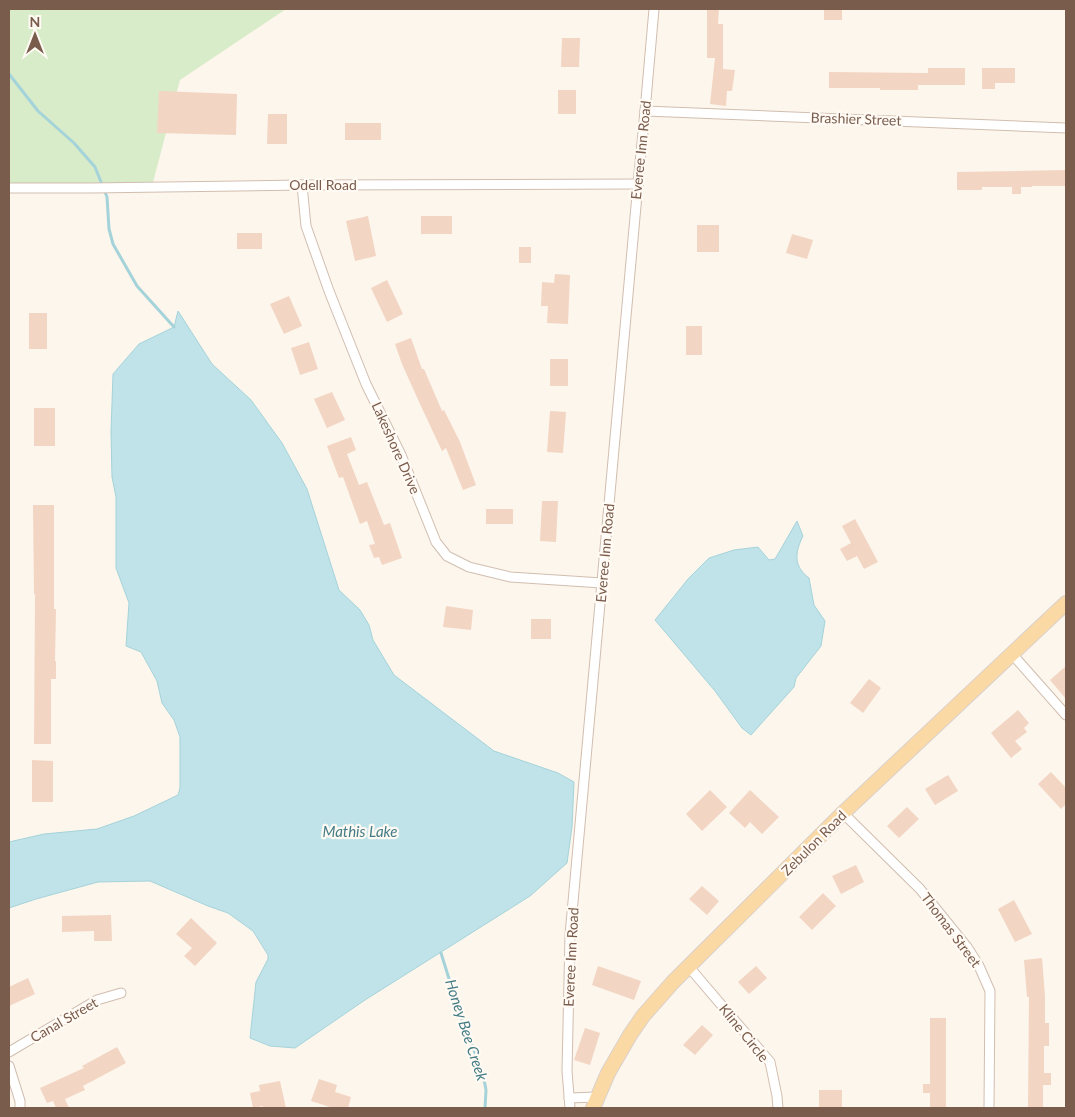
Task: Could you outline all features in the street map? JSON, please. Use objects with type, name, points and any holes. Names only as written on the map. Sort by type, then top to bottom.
[{"type":"main road","name":"Zebulon Road","points":[[595,1103],[608,1073],[630,1034],[657,999],[843,813],[1066,603]]},
{"type":"street","name":"Everee Inn Road","points":[[570,1108],[567,1071],[570,935],[654,9]]},
{"type":"street","name":"Brashier Street","points":[[645,111],[1066,128]]},
{"type":"street","name":"Odell Road","points":[[9,188],[638,184]]},
{"type":"street","name":"Lakeshore Drive","points":[[302,185],[306,226],[329,291],[366,384],[401,455],[436,542],[447,556],[469,567],[510,577],[602,583]]},
{"type":"street","points":[[1012,654],[1066,715]]},
{"type":"street","name":"Thomas Street","points":[[843,813],[920,888],[979,966],[990,991],[989,1108]]},
{"type":"street","name":"Kline Circle","points":[[689,967],[770,1062],[778,1108]]},
{"type":"street","name":"Canal Street","points":[[9,1052],[97,1000],[121,993]]},
{"type":"street","points":[[9,1066],[20,1101],[20,1108]]},
{"type":"street","points":[[569,1098],[595,1103]]},
{"type":"green space","points":[[9,9],[286,9],[180,80],[152,186],[9,184]]},
{"type":"water","name":"Mathis Lake","points":[[178,311],[212,364],[251,400],[282,443],[307,489],[339,590],[360,610],[369,625],[373,640],[394,675],[494,751],[558,773],[574,782],[572,827],[567,863],[530,896],[365,1000],[295,1048],[270,1046],[250,1038],[256,982],[268,959],[268,955],[253,931],[228,913],[150,881],[98,882],[9,908],[9,842],[44,834],[97,829],[134,816],[178,795],[180,788],[180,737],[174,720],[162,703],[157,681],[141,652],[126,646],[129,603],[116,568],[116,497],[112,477],[111,432],[113,374],[139,344],[174,327]]},
{"type":"water","points":[[797,521],[803,536],[797,553],[798,564],[800,569],[809,578],[814,605],[825,621],[821,646],[796,678],[794,687],[751,735],[742,728],[715,691],[655,620],[688,579],[709,558],[734,550],[758,547],[769,560],[775,559]]},
{"type":"building","points":[[707,9],[719,9],[718,24],[723,24],[723,69],[735,70],[732,91],[727,91],[726,106],[710,104],[715,58],[707,58]]},
{"type":"building","points":[[824,9],[842,9],[842,20],[824,20]]},
{"type":"building","points":[[562,38],[580,38],[579,67],[561,67]]},
{"type":"building","points":[[928,68],[965,68],[965,85],[918,85],[918,90],[829,88],[829,72],[928,73]]},
{"type":"building","points":[[982,68],[1015,68],[1015,83],[995,83],[995,89],[982,89]]},
{"type":"building","points":[[558,90],[576,90],[576,114],[558,114]]},
{"type":"building","points":[[159,91],[237,94],[236,135],[157,133]]},
{"type":"building","points":[[268,114],[287,114],[287,144],[267,144]]},
{"type":"building","points":[[345,123],[381,123],[381,140],[345,140]]},
{"type":"building","points":[[1066,170],[1066,186],[1021,187],[1021,194],[1012,194],[1012,187],[982,187],[982,190],[957,190],[957,172]]},
{"type":"building","points":[[368,216],[376,256],[355,261],[346,221]]},
{"type":"building","points":[[421,216],[452,216],[452,234],[421,234]]},
{"type":"building","points":[[697,225],[719,225],[719,252],[697,252]]},
{"type":"building","points":[[237,233],[262,233],[262,249],[237,249]]},
{"type":"building","points":[[792,234],[813,240],[807,259],[786,253]]},
{"type":"building","points":[[519,247],[531,247],[531,263],[519,263]]},
{"type":"building","points":[[555,274],[570,275],[568,324],[547,323],[548,306],[541,306],[542,282],[554,283]]},
{"type":"building","points":[[387,280],[403,314],[387,322],[371,288]]},
{"type":"building","points":[[289,296],[302,326],[284,334],[270,304]]},
{"type":"building","points":[[29,313],[47,313],[47,349],[29,349]]},
{"type":"building","points":[[686,326],[702,326],[702,355],[686,355]]},
{"type":"building","points":[[411,338],[422,369],[424,369],[442,411],[444,410],[460,442],[476,485],[463,490],[446,448],[442,451],[402,364],[395,344]]},
{"type":"building","points":[[309,342],[318,369],[300,375],[291,348]]},
{"type":"building","points":[[550,359],[568,359],[568,386],[550,386]]},
{"type":"building","points":[[332,392],[345,420],[327,428],[314,399]]},
{"type":"building","points":[[34,408],[55,408],[55,446],[34,446]]},
{"type":"building","points":[[550,411],[566,412],[563,453],[547,452]]},
{"type":"building","points":[[351,437],[356,450],[347,454],[359,485],[367,482],[384,525],[390,523],[402,558],[382,565],[379,557],[374,558],[369,545],[375,544],[367,521],[360,524],[343,477],[339,478],[327,446]]},
{"type":"building","points":[[542,501],[558,501],[556,542],[540,541]]},
{"type":"building","points":[[33,505],[54,505],[56,679],[51,679],[51,744],[34,744],[35,594]]},
{"type":"building","points":[[486,509],[513,509],[513,524],[486,524]]},
{"type":"building","points":[[855,519],[878,562],[864,569],[857,556],[847,561],[840,549],[851,543],[842,526]]},
{"type":"building","points":[[446,606],[473,610],[471,630],[443,627]]},
{"type":"building","points":[[531,619],[551,619],[551,639],[531,639]]},
{"type":"building","points":[[1066,666],[1066,699],[1050,680]]},
{"type":"building","points":[[869,679],[881,688],[863,713],[850,703]]},
{"type":"building","points":[[1018,710],[1029,723],[1024,728],[1027,732],[1015,741],[1022,749],[1011,758],[991,733]]},
{"type":"building","points":[[32,760],[53,761],[53,802],[32,802]]},
{"type":"building","points":[[1051,772],[1066,788],[1066,804],[1061,809],[1038,784]]},
{"type":"building","points":[[948,775],[958,791],[935,805],[925,789]]},
{"type":"building","points":[[710,790],[727,807],[702,831],[686,814]]},
{"type":"building","points":[[750,790],[779,817],[762,834],[750,822],[745,828],[729,813]]},
{"type":"building","points":[[907,807],[919,819],[899,838],[887,826]]},
{"type":"building","points":[[856,865],[864,882],[841,894],[832,876]]},
{"type":"building","points":[[702,886],[719,901],[707,915],[689,899]]},
{"type":"building","points":[[823,893],[836,906],[812,930],[799,917]]},
{"type":"building","points":[[1014,900],[1032,934],[1015,942],[998,909]]},
{"type":"building","points":[[111,915],[112,941],[94,941],[94,931],[62,932],[62,916]]},
{"type":"building","points":[[191,918],[217,943],[195,966],[184,956],[192,948],[176,934]]},
{"type":"building","points":[[1042,958],[1045,1023],[1049,1023],[1049,1046],[1044,1046],[1044,1073],[1051,1073],[1051,1085],[1043,1085],[1043,1108],[1028,1108],[1029,997],[1027,997],[1024,960]]},
{"type":"building","points":[[598,966],[641,981],[634,1000],[592,985]]},
{"type":"building","points":[[756,966],[767,978],[749,994],[738,982]]},
{"type":"building","points":[[28,978],[35,994],[9,1006],[9,987]]},
{"type":"building","points":[[930,1018],[946,1018],[946,1107],[930,1107],[930,1093],[923,1093],[923,1084],[930,1084]]},
{"type":"building","points":[[702,1025],[713,1035],[695,1055],[683,1045]]},
{"type":"building","points":[[585,1028],[600,1033],[590,1065],[574,1060]]},
{"type":"building","points":[[117,1047],[126,1063],[83,1086],[85,1090],[65,1099],[69,1108],[56,1108],[53,1101],[47,1103],[40,1088],[84,1068],[82,1066]]},
{"type":"building","points":[[319,1079],[337,1085],[335,1092],[351,1097],[348,1108],[333,1108],[311,1101]]},
{"type":"building","points":[[280,1081],[286,1108],[263,1108],[263,1106],[253,1108],[250,1093],[260,1091],[259,1085]]},
{"type":"building","points":[[819,1090],[842,1090],[842,1108],[819,1108]]},
{"type":"waterway","name":"Honey Bee Creek","points":[[9,74],[38,111],[74,143],[95,167],[107,197],[109,229],[113,244],[137,286],[174,327]]},
{"type":"waterway","name":"Honey Bee Creek","points":[[441,953],[460,1014],[483,1074],[486,1090],[485,1108]]}]
